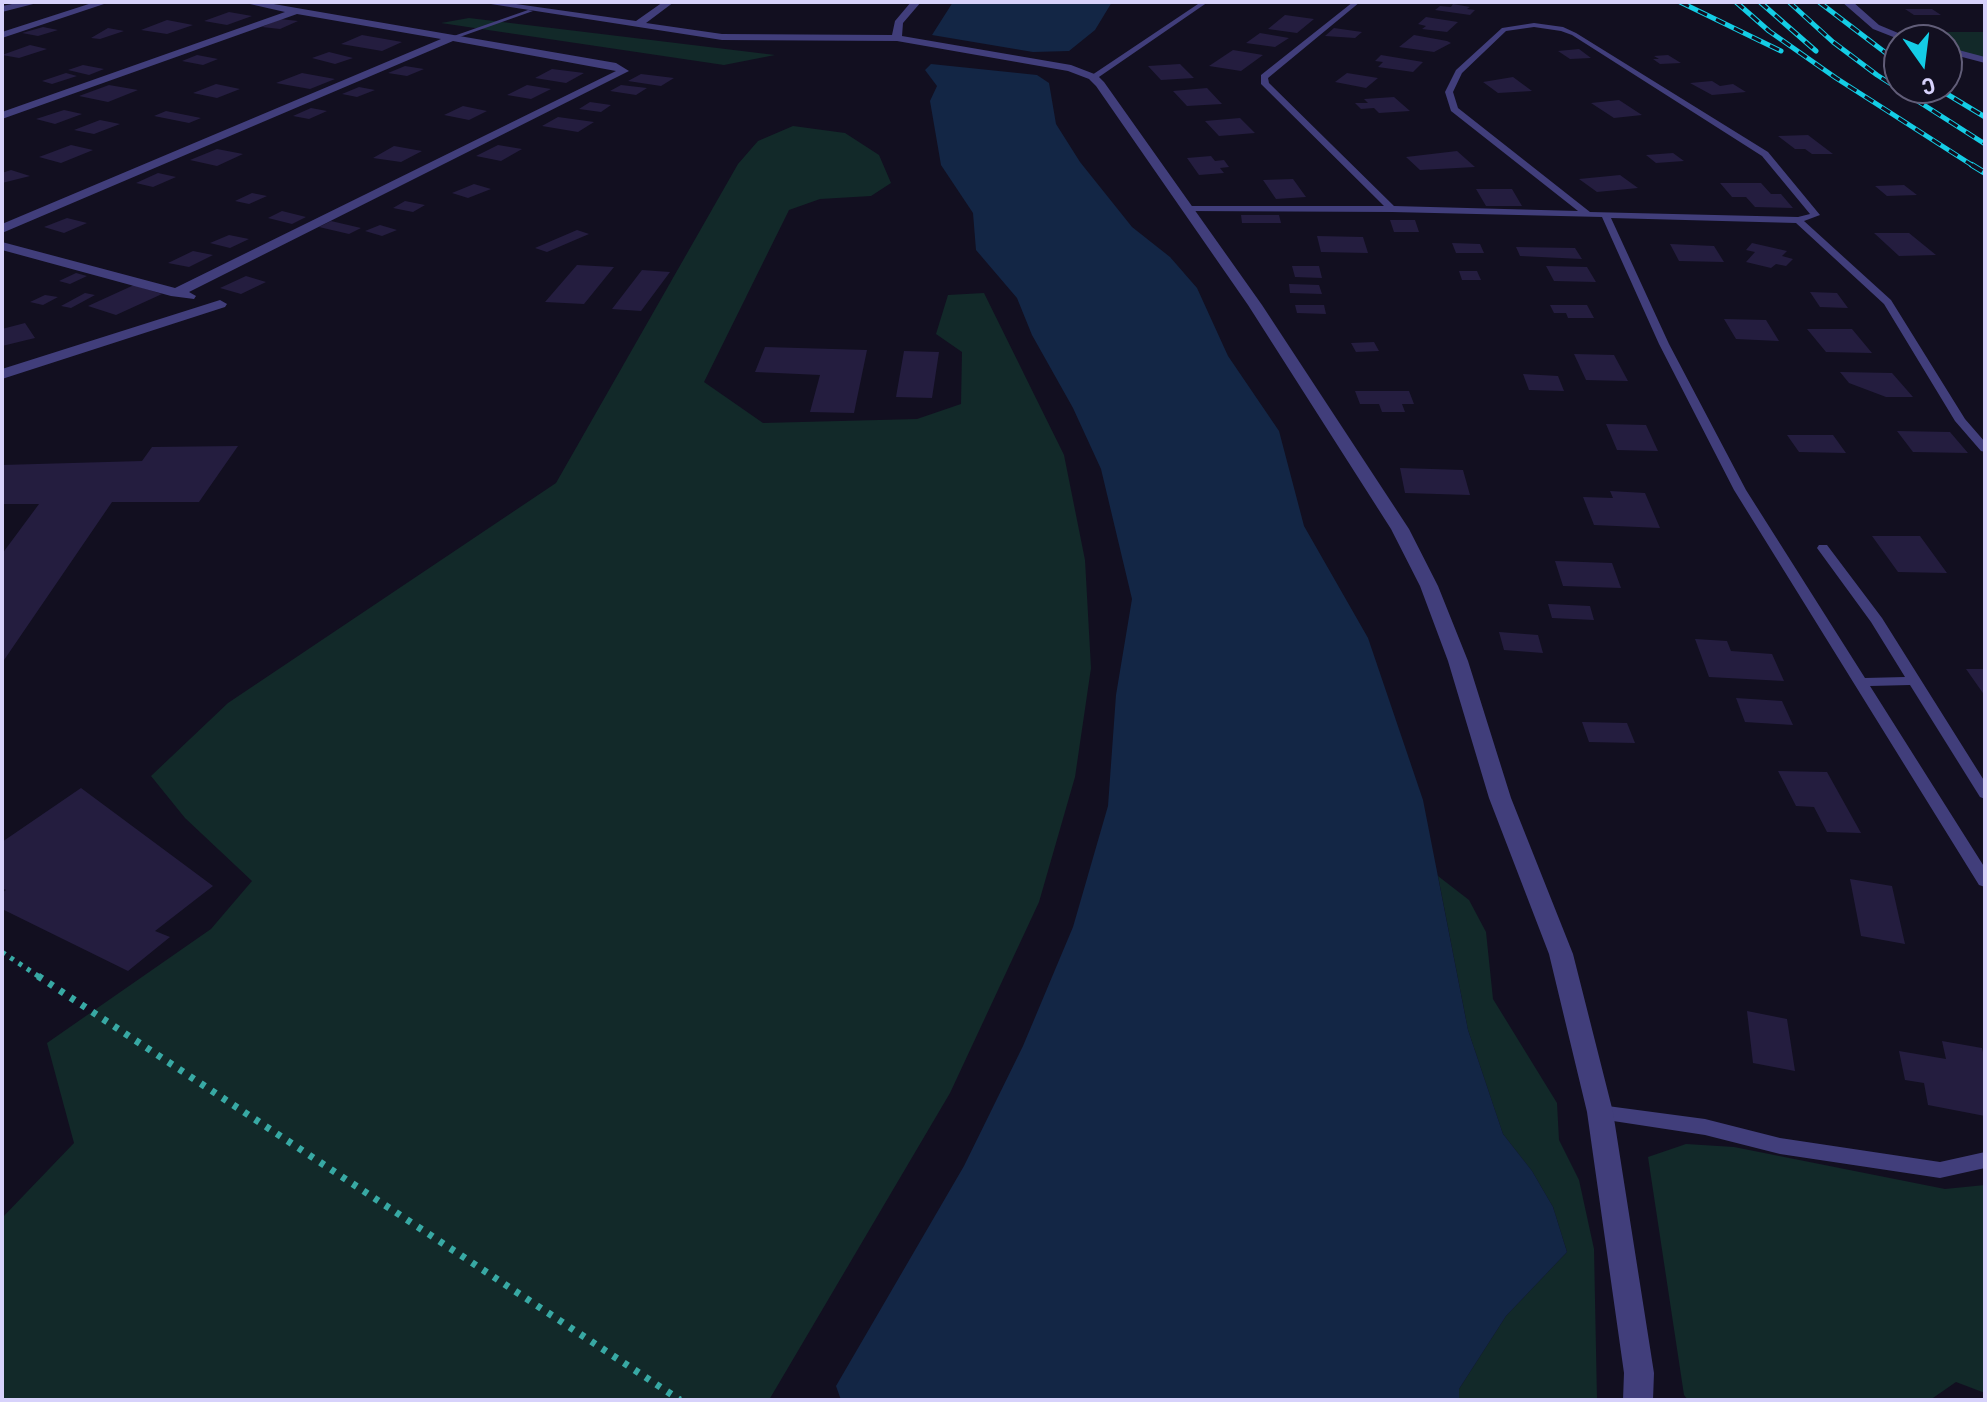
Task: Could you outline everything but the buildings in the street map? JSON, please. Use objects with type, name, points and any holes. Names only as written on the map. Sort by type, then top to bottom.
[{"type":"street","points":[[2,9],[36,2]]},
{"type":"street","points":[[2,35],[105,2]]},
{"type":"street","points":[[176,293],[624,71],[616,66],[452,38],[299,7],[246,2]]},
{"type":"street","points":[[483,2],[737,38],[897,38],[1088,74],[1189,209],[1255,305],[1400,529],[1429,586],[1458,661],[1500,798],[1561,954],[1600,1112],[1639,1373],[1638,1400]]},
{"type":"street","points":[[637,25],[669,2]]},
{"type":"street","points":[[897,38],[898,23],[916,2]]},
{"type":"street","points":[[1847,2],[1883,30]]},
{"type":"street","points":[[2,116],[299,7]]},
{"type":"street","points":[[2,229],[452,38]]},
{"type":"street","points":[[1963,54],[1985,60]]},
{"type":"street","points":[[2,246],[220,304],[2,374]]},
{"type":"lane","points":[[1088,74],[1205,2]]},
{"type":"lane","points":[[1357,2],[1264,77],[1265,84],[1392,209]]},
{"type":"lane","points":[[452,38],[530,11]]},
{"type":"lane","points":[[1189,209],[1392,209],[1798,220],[1816,215],[1765,154],[1574,34],[1563,29],[1534,25],[1504,29],[1459,72],[1449,92],[1454,109],[1587,214]]},
{"type":"lane","points":[[1605,214],[1664,344],[1740,490],[1985,881]]},
{"type":"lane","points":[[1798,220],[1888,302],[1961,421],[1985,449]]},
{"type":"lane","points":[[1823,548],[1877,621],[1985,794]]},
{"type":"lane","points":[[1860,682],[1913,681]]},
{"type":"lane","points":[[1600,1112],[1705,1127],[1780,1146],[1940,1170],[1985,1160]]},
{"type":"path","points":[[2,952],[680,1400]]},
{"type":"green space","points":[[469,18],[775,55],[724,65],[441,23]]},
{"type":"green space","points":[[1963,32],[1985,32],[1985,59],[1963,53]]},
{"type":"green space","points":[[793,126],[845,133],[879,155],[891,183],[871,196],[820,199],[789,210],[704,382],[763,423],[917,419],[961,404],[962,352],[936,334],[948,295],[984,293],[1064,455],[1085,560],[1091,668],[1075,777],[1039,902],[950,1093],[769,1400],[2,1400],[2,1218],[74,1143],[47,1043],[211,929],[252,881],[185,818],[151,776],[228,703],[556,483],[738,164],[758,141]]},
{"type":"green space","points":[[1438,876],[1469,900],[1486,932],[1493,999],[1557,1103],[1559,1140],[1579,1180],[1594,1249],[1597,1400],[1459,1400],[1459,1389],[1506,1316],[1567,1252],[1553,1207],[1532,1171],[1503,1134],[1468,1030]]},
{"type":"green space","points":[[1686,1144],[1734,1147],[1945,1189],[1985,1185],[1985,1393],[1956,1382],[1930,1400],[1688,1400],[1684,1395],[1648,1157]]},
{"type":"water","points":[[953,2],[1112,2],[1095,30],[1069,51],[1033,52],[932,35]]},
{"type":"water","points":[[931,64],[1037,75],[1049,83],[1056,124],[1080,162],[1132,227],[1170,257],[1197,288],[1228,356],[1279,431],[1304,526],[1368,638],[1423,800],[1468,1030],[1503,1134],[1532,1171],[1553,1207],[1567,1252],[1506,1316],[1459,1389],[1459,1400],[841,1400],[836,1386],[964,1166],[1023,1046],[1073,927],[1108,806],[1116,695],[1132,599],[1101,469],[1073,408],[1032,335],[1017,298],[976,250],[973,213],[941,165],[930,101],[937,86],[925,70]]},
{"type":"railway","points":[[1680,2],[1781,51]]},
{"type":"railway","points":[[1736,2],[1769,31],[1836,78],[1975,167]]},
{"type":"railway","points":[[1760,2],[1816,51]]},
{"type":"railway","points":[[1789,2],[1833,42],[1877,75],[1985,144]]},
{"type":"railway","points":[[1819,2],[1883,51]]},
{"type":"railway","points":[[1963,104],[1985,117]]},
{"type":"railway","points":[[1972,165],[1985,173]]}]
